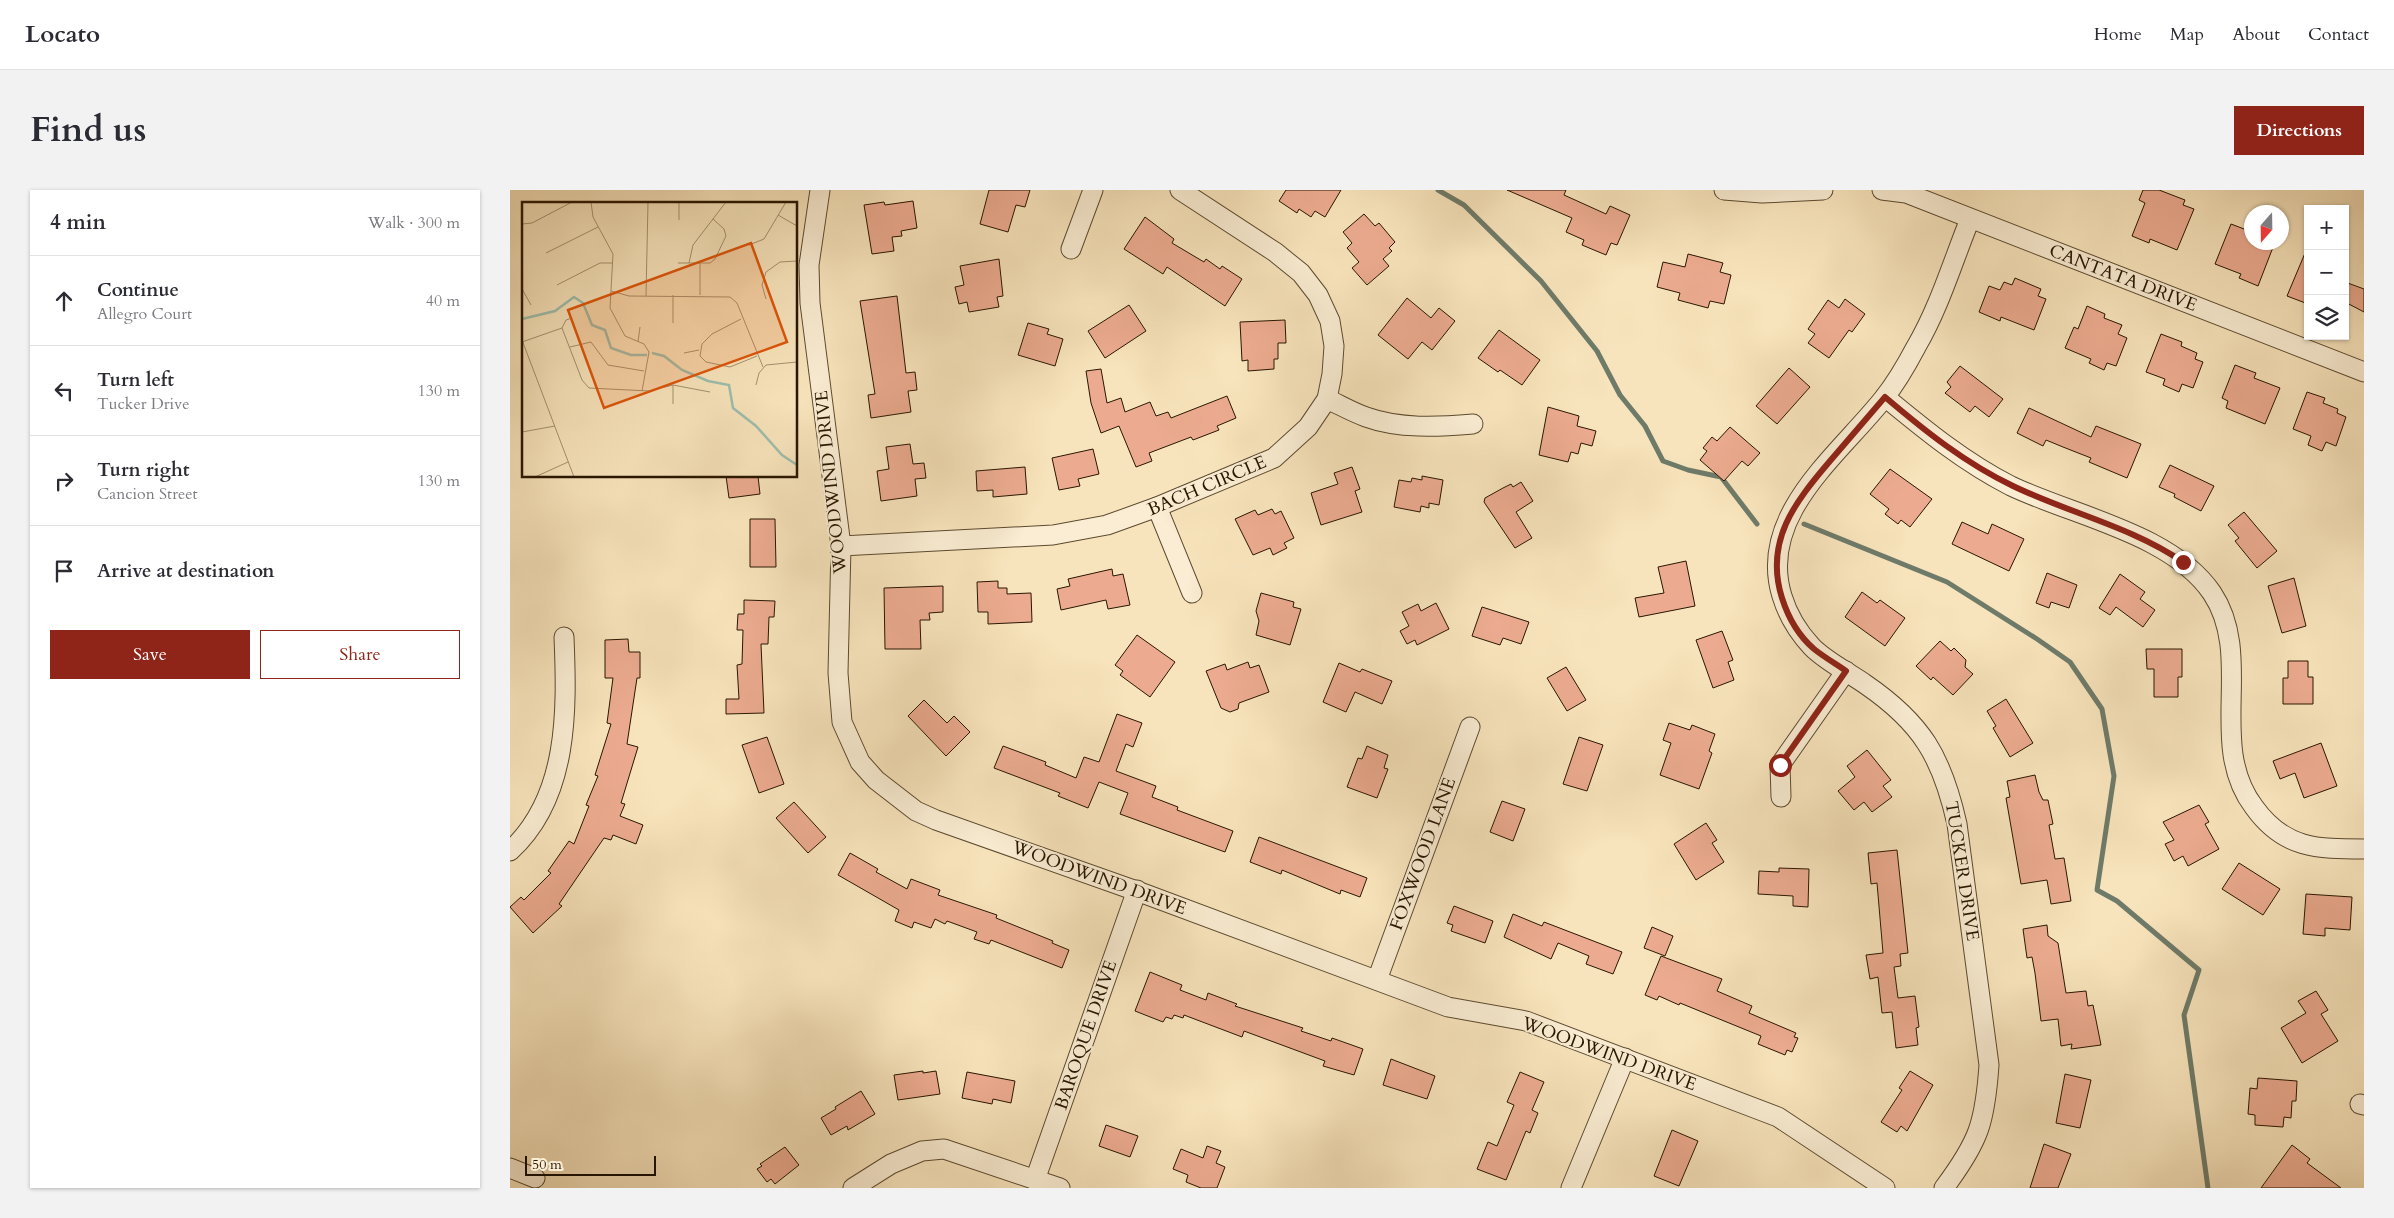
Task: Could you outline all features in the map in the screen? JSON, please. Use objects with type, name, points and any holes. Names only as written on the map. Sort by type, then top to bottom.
[{"type":"street","name":"WOODWIND DRIVE","points":[[820,190],[803,304],[841,546],[838,696],[842,722],[860,762],[876,780],[916,811],[1136,890],[1448,1007],[1526,1021],[1778,1117],[1885,1188]]},
{"type":"street","points":[[1071,248],[1093,190]]},
{"type":"street","name":"BACH CIRCLE","points":[[841,546],[1053,535],[1107,525],[1157,507],[1274,458],[1308,427],[1327,399],[1332,374],[1334,346],[1330,321],[1318,295],[1302,273],[1275,252],[1180,190]]},
{"type":"street","points":[[1724,190],[1762,193],[1823,190]]},
{"type":"street","name":"CANTATA DRIVE","points":[[1882,190],[1906,193],[2364,372]]},
{"type":"street","name":"TUCKER DRIVE","points":[[1944,1188],[1972,1147],[1982,1126],[1987,1102],[1989,1065],[1957,824],[1943,772],[1923,736],[1892,704],[1813,648],[1798,630],[1786,611],[1776,570],[1782,530],[1790,513],[1806,490],[1885,397],[1926,329],[1970,219]]},
{"type":"street","points":[[1885,397],[1941,443],[1995,476],[2060,507],[2159,546],[2188,566],[2212,592],[2224,613],[2230,638],[2231,748],[2235,773],[2246,797],[2263,820],[2289,840],[2320,849],[2364,849]]},
{"type":"street","points":[[1327,399],[1367,417],[1398,424],[1444,426],[1473,424]]},
{"type":"street","points":[[1157,507],[1192,593]]},
{"type":"street","points":[[510,851],[529,829],[542,809],[559,762],[565,698],[564,637]]},
{"type":"street","points":[[1781,797],[1780,765],[1846,671]]},
{"type":"street","name":"FOXWOOD LANE","points":[[1377,980],[1470,727]]},
{"type":"street","name":"BAROQUE DRIVE","points":[[1035,1180],[1136,890]]},
{"type":"street","points":[[1571,1188],[1624,1058]]},
{"type":"street","points":[[853,1188],[891,1164],[922,1151],[944,1149],[1060,1188]]},
{"type":"street","points":[[510,1168],[535,1178]]},
{"type":"building","points":[[989,190],[1030,190],[1025,207],[1016,205],[1008,232],[980,224]]},
{"type":"building","points":[[1286,190],[1341,190],[1325,217],[1315,211],[1311,217],[1299,209],[1297,213],[1279,201]]},
{"type":"building","points":[[1507,190],[1566,190],[1564,195],[1606,214],[1610,206],[1630,215],[1617,245],[1611,243],[1606,255],[1582,245],[1584,240],[1566,232],[1572,218]]},
{"type":"building","points":[[2143,190],[2159,190],[2185,200],[2183,205],[2194,209],[2177,250],[2150,239],[2149,243],[2132,236],[2145,203],[2139,200]]},
{"type":"building","points":[[913,201],[917,228],[901,231],[902,236],[892,237],[894,251],[872,254],[864,205],[884,202],[885,205]]},
{"type":"building","points":[[1364,214],[1375,226],[1379,223],[1395,242],[1389,248],[1392,251],[1383,259],[1389,266],[1367,285],[1352,268],[1359,262],[1347,248],[1352,243],[1343,232]]},
{"type":"building","points":[[1145,217],[1174,239],[1172,243],[1204,262],[1206,259],[1220,269],[1222,266],[1242,279],[1225,306],[1167,267],[1163,274],[1124,249]]},
{"type":"building","points":[[2231,224],[2244,229],[2244,250],[2272,250],[2258,286],[2239,278],[2241,274],[2215,264]]},
{"type":"building","points":[[1688,254],[1723,263],[1720,272],[1731,275],[1724,304],[1710,301],[1708,308],[1678,300],[1680,293],[1657,287],[1663,262],[1685,267]]},
{"type":"building","points":[[2304,256],[2304,302],[2287,296]]},
{"type":"building","points":[[999,259],[1003,296],[997,297],[999,307],[969,312],[967,302],[959,304],[955,287],[964,285],[960,266]]},
{"type":"building","points":[[2015,278],[2041,289],[2038,296],[2046,299],[2034,330],[2001,317],[2000,321],[1979,312],[1989,286],[2000,290],[2004,282],[2012,285]]},
{"type":"building","points":[[2349,283],[2364,289],[2364,312],[2349,304]]},
{"type":"building","points":[[897,296],[906,373],[915,372],[917,390],[908,391],[911,412],[871,418],[868,395],[875,394],[860,301]]},
{"type":"building","points":[[1407,298],[1431,318],[1439,308],[1455,321],[1432,350],[1422,342],[1408,359],[1378,335]]},
{"type":"building","points":[[1845,299],[1865,314],[1852,332],[1849,330],[1829,358],[1808,343],[1815,334],[1808,329],[1828,300],[1839,308]]},
{"type":"building","points":[[1129,305],[1146,331],[1105,358],[1088,331]]},
{"type":"building","points":[[2087,306],[2105,314],[2104,318],[2122,325],[2118,334],[2127,338],[2116,366],[2107,363],[2104,370],[2089,363],[2091,359],[2065,348],[2074,327],[2078,329]]},
{"type":"building","points":[[1285,320],[1286,343],[1278,343],[1278,359],[1274,359],[1274,369],[1248,371],[1248,360],[1242,361],[1240,322]]},
{"type":"building","points":[[1028,323],[1049,329],[1047,334],[1063,339],[1055,366],[1018,355]]},
{"type":"building","points":[[1499,330],[1540,360],[1522,385],[1478,358]]},
{"type":"building","points":[[2161,334],[2182,342],[2181,346],[2197,353],[2195,359],[2203,362],[2193,388],[2182,384],[2179,392],[2163,385],[2165,379],[2146,372]]},
{"type":"building","points":[[2235,365],[2256,373],[2254,378],[2280,388],[2265,424],[2226,408],[2228,401],[2222,398]]},
{"type":"building","points":[[1960,366],[2003,399],[1989,417],[1975,406],[1970,412],[1945,393],[1951,387],[1947,382]]},
{"type":"building","points":[[1789,368],[1810,387],[1777,424],[1756,406]]},
{"type":"building","points":[[1101,369],[1107,403],[1121,398],[1125,412],[1150,402],[1156,416],[1168,412],[1171,418],[1227,396],[1236,418],[1217,426],[1219,430],[1193,440],[1191,437],[1149,453],[1152,461],[1136,467],[1119,426],[1101,433],[1091,403],[1086,371]]},
{"type":"building","points":[[2307,392],[2325,398],[2323,403],[2338,409],[2337,413],[2346,417],[2336,446],[2326,442],[2322,451],[2308,445],[2311,436],[2293,429]]},
{"type":"building","points":[[1548,407],[1579,416],[1577,426],[1596,431],[1592,446],[1581,443],[1578,454],[1571,452],[1568,462],[1539,455]]},
{"type":"building","points":[[2029,408],[2091,437],[2096,426],[2141,444],[2127,478],[2089,462],[2091,458],[2046,440],[2043,446],[2017,433]]},
{"type":"building","points":[[1730,427],[1760,453],[1748,466],[1742,461],[1724,481],[1700,460],[1707,451],[1703,448],[1712,437],[1717,441]]},
{"type":"building","points":[[910,444],[913,464],[924,463],[926,478],[915,479],[917,496],[881,501],[877,471],[889,469],[886,447]]},
{"type":"building","points":[[1093,449],[1099,474],[1078,479],[1080,486],[1059,490],[1052,458]]},
{"type":"building","points":[[2170,465],[2214,486],[2201,511],[2174,497],[2175,494],[2159,487]]},
{"type":"building","points":[[1025,467],[1027,494],[993,497],[993,490],[977,491],[976,471]]},
{"type":"building","points":[[1352,467],[1360,489],[1355,491],[1362,512],[1321,525],[1311,493],[1338,484],[1334,473]]},
{"type":"building","points":[[1890,469],[1932,499],[1910,527],[1901,520],[1898,524],[1885,514],[1889,509],[1870,494]]},
{"type":"building","points":[[1422,476],[1443,480],[1439,505],[1429,503],[1429,508],[1421,506],[1420,512],[1394,507],[1399,480],[1411,482],[1412,478],[1422,480]]},
{"type":"building","points":[[726,478],[758,478],[760,494],[729,498]]},
{"type":"building","points":[[1521,482],[1533,501],[1516,512],[1532,538],[1515,548],[1484,502],[1485,498],[1503,488],[1511,484],[1513,487]]},
{"type":"building","points":[[1272,509],[1275,514],[1281,511],[1294,538],[1284,543],[1287,548],[1273,555],[1270,548],[1253,555],[1235,519],[1255,510],[1258,515]]},
{"type":"building","points":[[2244,512],[2277,551],[2257,568],[2235,541],[2239,538],[2228,525]]},
{"type":"building","points":[[750,519],[775,519],[776,567],[750,567]]},
{"type":"building","points":[[1962,522],[1988,534],[1992,524],[2024,539],[2009,571],[1952,544]]},
{"type":"building","points":[[1686,561],[1695,606],[1639,617],[1635,598],[1664,593],[1658,567]]},
{"type":"building","points":[[1112,569],[1113,576],[1123,574],[1130,605],[1108,609],[1106,600],[1061,610],[1057,589],[1070,586],[1068,579]]},
{"type":"building","points":[[2047,573],[2077,585],[2069,608],[2051,602],[2049,608],[2036,603]]},
{"type":"building","points":[[2120,574],[2145,592],[2140,599],[2155,610],[2143,627],[2116,607],[2110,615],[2099,608]]},
{"type":"building","points":[[2294,578],[2306,626],[2282,633],[2268,586]]},
{"type":"building","points":[[998,581],[998,588],[1007,588],[1007,594],[1031,593],[1032,622],[988,624],[988,612],[978,612],[977,582]]},
{"type":"building","points":[[943,586],[943,612],[929,613],[930,620],[920,620],[921,649],[885,649],[884,588]]},
{"type":"building","points":[[1862,592],[1877,603],[1880,600],[1905,618],[1885,646],[1845,617]]},
{"type":"building","points":[[1261,593],[1294,602],[1293,607],[1301,609],[1290,645],[1256,635],[1259,621],[1256,611]]},
{"type":"building","points":[[744,600],[775,601],[774,617],[769,617],[768,644],[761,644],[764,713],[726,714],[726,699],[739,699],[737,665],[742,664],[743,630],[737,630],[738,614],[744,614]]},
{"type":"building","points":[[1436,603],[1449,629],[1417,645],[1415,640],[1407,644],[1400,631],[1409,626],[1402,612],[1418,604],[1421,611]]},
{"type":"building","points":[[1482,607],[1529,622],[1521,644],[1503,638],[1500,645],[1472,636]]},
{"type":"building","points":[[1722,631],[1733,660],[1728,662],[1734,680],[1713,688],[1696,640]]},
{"type":"building","points":[[1137,635],[1175,662],[1150,697],[1120,675],[1123,671],[1115,665]]},
{"type":"building","points":[[628,639],[629,652],[640,652],[640,678],[637,678],[627,744],[638,747],[621,803],[625,804],[620,816],[643,825],[636,844],[613,835],[611,840],[604,838],[559,904],[562,906],[533,933],[510,907],[521,897],[524,900],[551,873],[548,871],[569,841],[574,844],[589,806],[586,805],[598,776],[595,775],[611,724],[607,723],[613,678],[605,678],[605,640]]},
{"type":"building","points":[[1940,641],[1951,651],[1954,648],[1966,660],[1965,667],[1973,674],[1953,695],[1933,677],[1931,680],[1916,666]]},
{"type":"building","points":[[2146,649],[2182,649],[2182,677],[2178,677],[2178,697],[2154,697],[2154,669],[2147,669]]},
{"type":"building","points":[[2288,661],[2308,661],[2308,677],[2313,677],[2313,704],[2283,704],[2283,678],[2288,678]]},
{"type":"building","points":[[1248,662],[1250,668],[1259,665],[1269,692],[1239,703],[1238,709],[1230,712],[1221,708],[1206,671],[1225,664],[1227,670]]},
{"type":"building","points":[[1339,663],[1360,672],[1362,669],[1392,681],[1382,704],[1355,692],[1346,712],[1323,702]]},
{"type":"building","points":[[1566,667],[1586,700],[1567,711],[1547,678]]},
{"type":"building","points":[[2006,699],[2033,743],[2010,757],[1993,728],[1996,726],[1987,711]]},
{"type":"building","points":[[924,700],[947,723],[954,716],[970,732],[946,756],[908,716]]},
{"type":"building","points":[[1117,714],[1142,723],[1133,747],[1126,744],[1116,771],[1156,786],[1152,797],[1178,807],[1177,810],[1233,831],[1225,852],[1120,814],[1128,793],[1099,782],[1088,808],[1058,796],[1060,793],[994,768],[1003,746],[1046,762],[1045,765],[1076,778],[1084,757],[1099,762]]},
{"type":"building","points":[[1669,723],[1690,730],[1692,725],[1715,734],[1709,751],[1712,753],[1699,789],[1660,775],[1671,743],[1663,740]]},
{"type":"building","points":[[767,737],[784,784],[759,793],[742,745]]},
{"type":"building","points":[[1579,737],[1603,745],[1587,791],[1563,784]]},
{"type":"building","points":[[2321,743],[2337,786],[2304,798],[2295,773],[2280,779],[2273,761]]},
{"type":"building","points":[[1367,746],[1388,755],[1384,768],[1388,769],[1377,798],[1347,787],[1358,758],[1362,759]]},
{"type":"building","points":[[1867,750],[1891,780],[1883,786],[1892,797],[1872,812],[1864,802],[1854,810],[1838,791],[1855,777],[1847,766]]},
{"type":"building","points":[[2035,775],[2043,800],[2048,800],[2053,824],[2049,825],[2055,859],[2064,858],[2071,901],[2051,904],[2047,880],[2021,884],[2006,798],[2010,797],[2007,781]]},
{"type":"building","points":[[1502,801],[1525,809],[1513,841],[1490,832]]},
{"type":"building","points":[[794,802],[826,837],[808,853],[776,818]]},
{"type":"building","points":[[2199,805],[2209,822],[2205,824],[2219,849],[2188,866],[2183,856],[2174,861],[2165,844],[2174,840],[2163,822]]},
{"type":"building","points":[[1706,823],[1717,840],[1712,843],[1724,862],[1696,880],[1674,844]]},
{"type":"building","points":[[1259,837],[1367,878],[1360,897],[1341,890],[1340,894],[1282,870],[1281,874],[1250,862]]},
{"type":"building","points":[[1897,850],[1908,953],[1900,954],[1901,966],[1894,967],[1898,998],[1915,996],[1919,1027],[1916,1028],[1918,1045],[1896,1048],[1892,1012],[1882,1013],[1878,977],[1870,979],[1866,955],[1883,953],[1877,883],[1871,884],[1868,853]]},
{"type":"building","points":[[850,853],[878,869],[876,872],[907,889],[911,879],[940,890],[938,895],[997,915],[996,918],[1053,941],[1052,943],[1069,950],[1062,968],[991,940],[989,944],[974,939],[977,932],[947,921],[945,924],[935,919],[931,928],[914,922],[912,928],[895,921],[899,910],[838,875]]},
{"type":"building","points":[[2239,863],[2280,889],[2263,915],[2222,889]]},
{"type":"building","points":[[1779,868],[1809,869],[1808,907],[1793,906],[1793,896],[1758,894],[1759,871],[1779,872]]},
{"type":"building","points":[[2306,894],[2352,897],[2350,930],[2325,928],[2325,936],[2303,934]]},
{"type":"building","points":[[1454,906],[1493,921],[1485,943],[1451,931],[1453,925],[1447,923]]},
{"type":"building","points":[[1513,914],[1542,926],[1544,922],[1622,952],[1613,974],[1586,964],[1589,956],[1558,943],[1551,959],[1504,937]]},
{"type":"building","points":[[2047,925],[2048,936],[2058,943],[2066,993],[2086,991],[2088,1006],[2093,1005],[2101,1045],[2071,1049],[2072,1044],[2061,1046],[2058,1019],[2041,1021],[2032,957],[2027,958],[2023,929]]},
{"type":"building","points":[[1652,927],[1673,936],[1665,956],[1644,948]]},
{"type":"building","points":[[1661,956],[1722,979],[1717,991],[1752,1006],[1749,1013],[1796,1033],[1794,1037],[1798,1038],[1792,1052],[1787,1050],[1785,1055],[1758,1044],[1761,1036],[1680,1003],[1679,1005],[1659,996],[1657,1000],[1645,995]]},
{"type":"building","points":[[1150,972],[1182,985],[1180,990],[1206,1000],[1208,993],[1237,1004],[1235,1006],[1303,1028],[1301,1031],[1331,1041],[1332,1038],[1363,1049],[1354,1075],[1323,1066],[1325,1061],[1244,1031],[1242,1037],[1184,1015],[1183,1018],[1174,1015],[1172,1019],[1166,1017],[1163,1022],[1135,1011]]},
{"type":"building","points":[[2316,991],[2328,1010],[2321,1014],[2338,1041],[2302,1063],[2281,1028],[2306,1013],[2298,1001]]},
{"type":"building","points":[[1391,1059],[1435,1076],[1427,1099],[1383,1085]]},
{"type":"building","points":[[923,1071],[923,1073],[936,1071],[940,1094],[898,1100],[894,1075]]},
{"type":"building","points":[[1910,1071],[1933,1085],[1907,1131],[1901,1126],[1897,1132],[1881,1122],[1902,1090],[1899,1088]]},
{"type":"building","points":[[967,1072],[1015,1081],[1011,1103],[993,1099],[992,1104],[962,1098]]},
{"type":"building","points":[[1520,1072],[1544,1082],[1532,1110],[1538,1113],[1530,1133],[1526,1131],[1506,1180],[1477,1169],[1488,1142],[1497,1146],[1514,1105],[1507,1102]]},
{"type":"building","points":[[2065,1074],[2091,1080],[2080,1128],[2056,1123]]},
{"type":"building","points":[[2258,1078],[2297,1081],[2296,1101],[2292,1101],[2291,1118],[2284,1117],[2283,1127],[2255,1125],[2255,1115],[2248,1114],[2250,1088],[2257,1089]]},
{"type":"building","points":[[861,1091],[875,1114],[848,1130],[847,1126],[831,1135],[821,1118]]},
{"type":"building","points":[[1106,1125],[1138,1136],[1130,1157],[1099,1146]]},
{"type":"building","points":[[1672,1130],[1698,1141],[1679,1186],[1654,1176]]},
{"type":"building","points":[[2044,1144],[2071,1154],[2058,1188],[2030,1188]]},
{"type":"building","points":[[2292,1145],[2310,1159],[2307,1163],[2341,1188],[2261,1188]]},
{"type":"building","points":[[1207,1146],[1221,1151],[1216,1163],[1225,1167],[1217,1188],[1201,1188],[1186,1182],[1188,1175],[1173,1169],[1181,1149],[1203,1158]]},
{"type":"building","points":[[785,1147],[799,1165],[775,1184],[771,1179],[767,1182],[757,1169],[762,1166],[760,1164]]},
{"type":"waterway","points":[[1438,190],[1464,205],[1541,281],[1597,351],[1620,395],[1645,426],[1663,461],[1688,470],[1721,477],[1757,524]]},
{"type":"waterway","points":[[1804,524],[1947,582],[2070,662],[2102,709],[2114,776],[2097,890],[2117,901],[2199,970],[2184,1015],[2208,1188]]},
{"type":"route","points":[[1780,765],[1846,671],[1813,648],[1798,630],[1786,611],[1776,570],[1782,530],[1790,513],[1806,490],[1885,397],[1933,437],[1965,460],[2012,486],[2159,546],[2183,562]]}]
